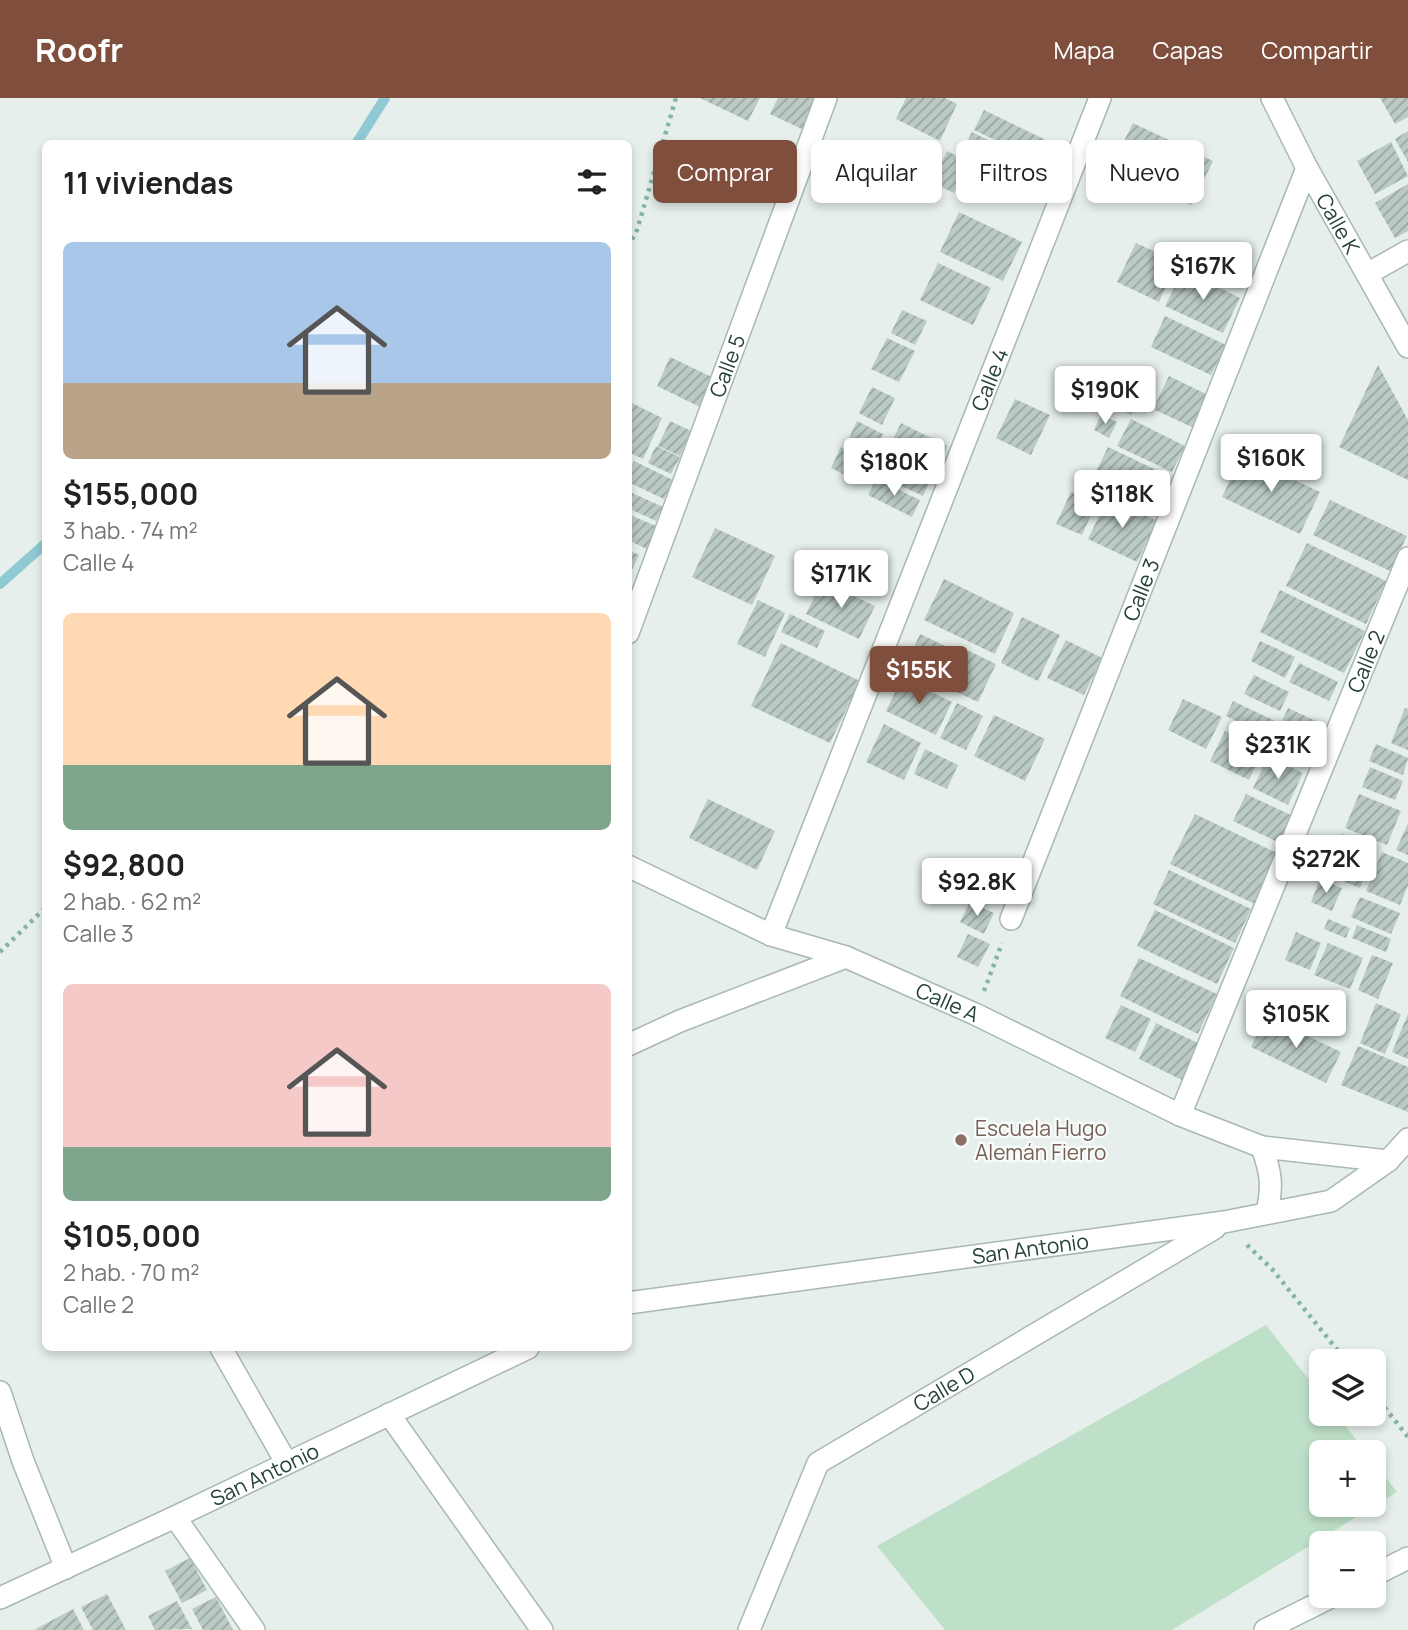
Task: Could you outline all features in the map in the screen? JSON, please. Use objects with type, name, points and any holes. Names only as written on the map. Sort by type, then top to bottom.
[{"type":"street","name":"Calle 5","points":[[632,622],[826,98]]},
{"type":"street","name":"Calle 4","points":[[771,935],[1100,98]]},
{"type":"street","name":"Calle K","points":[[1272,98],[1307,168],[1408,347]]},
{"type":"street","name":"Calle 3","points":[[1011,919],[1307,168]]},
{"type":"street","points":[[1367,274],[1408,251]]},
{"type":"street","name":"Calle 2","points":[[1180,1115],[1408,558]]},
{"type":"street","name":"Calle A","points":[[632,868],[771,935],[846,957],[975,1014],[1180,1115],[1262,1147],[1388,1161]]},
{"type":"street","points":[[632,1043],[680,1021],[846,957]]},
{"type":"street","name":"San Antonio","points":[[632,1302],[1224,1222],[1331,1201],[1388,1161],[1408,1139]]},
{"type":"street","points":[[1262,1147],[1271,1172],[1267,1212]]},
{"type":"street","name":"Calle D","points":[[749,1630],[817,1463],[1224,1222]]},
{"type":"street","points":[[222,1351],[286,1462]]},
{"type":"street","name":"San Antonio","points":[[0,1598],[522,1351]]},
{"type":"street","points":[[0,1392],[23,1461],[66,1568]]},
{"type":"street","points":[[389,1414],[542,1630]]},
{"type":"street","points":[[175,1517],[254,1630]]},
{"type":"street","points":[[1386,1569],[1408,1558]]},
{"type":"street","points":[[1265,1630],[1309,1608]]},
{"type":"path","points":[[632,239],[676,98]]},
{"type":"path","points":[[0,952],[42,911]]},
{"type":"path","points":[[975,1014],[1011,919]]},
{"type":"path","points":[[1224,1222],[1272,1269],[1337,1349]]},
{"type":"path","points":[[1386,1409],[1408,1437]]},
{"type":"green space","points":[[1266,1325],[1309,1380],[1309,1426],[1345,1426],[1357,1440],[1309,1440],[1309,1517],[1356,1517],[1333,1531],[1309,1531],[1309,1546],[1172,1630],[945,1630],[877,1546]]},
{"type":"green space","points":[[1386,1478],[1397,1492],[1386,1499]]},
{"type":"building","points":[[700,98],[760,98],[748,121]]},
{"type":"building","points":[[778,98],[819,98],[804,130],[770,114]]},
{"type":"building","points":[[906,98],[945,98],[957,104],[940,140],[896,119]]},
{"type":"building","points":[[1380,98],[1408,98],[1408,117],[1395,124]]},
{"type":"building","points":[[984,110],[1046,140],[995,140],[974,130]]},
{"type":"building","points":[[1133,123],[1169,140],[1124,140]]},
{"type":"building","points":[[1408,131],[1408,162],[1395,139]]},
{"type":"building","points":[[972,132],[988,140],[968,140]]},
{"type":"building","points":[[1391,142],[1408,176],[1375,194],[1357,161]]},
{"type":"building","points":[[947,151],[956,156],[954,193],[942,188],[942,162]]},
{"type":"building","points":[[1204,157],[1213,161],[1204,179]]},
{"type":"building","points":[[1408,184],[1408,231],[1395,238],[1375,203]]},
{"type":"building","points":[[959,212],[1022,242],[1003,281],[940,252]]},
{"type":"building","points":[[1136,243],[1177,262],[1159,302],[1117,282]]},
{"type":"building","points":[[938,263],[991,288],[973,325],[920,300]]},
{"type":"building","points":[[1183,270],[1240,298],[1223,333],[1165,306]]},
{"type":"building","points":[[902,310],[927,321],[915,345],[891,333]]},
{"type":"building","points":[[1165,316],[1226,345],[1211,375],[1151,347]]},
{"type":"building","points":[[887,338],[915,351],[899,382],[871,369]]},
{"type":"building","points":[[670,357],[716,379],[702,408],[657,386]]},
{"type":"building","points":[[1378,365],[1408,420],[1408,480],[1339,447]]},
{"type":"building","points":[[1169,376],[1212,397],[1196,429],[1153,409]]},
{"type":"building","points":[[872,387],[895,398],[882,425],[859,413]]},
{"type":"building","points":[[1122,397],[1137,404],[1131,415],[1117,408]]},
{"type":"building","points":[[1015,399],[1050,415],[1031,455],[996,438]]},
{"type":"building","points":[[632,403],[662,418],[643,459],[632,454]]},
{"type":"building","points":[[1101,415],[1117,422],[1109,438],[1094,430]]},
{"type":"building","points":[[1131,419],[1185,446],[1172,472],[1117,446]]},
{"type":"building","points":[[670,421],[691,431],[680,456],[658,446]]},
{"type":"building","points":[[857,421],[883,434],[874,453],[848,440]]},
{"type":"building","points":[[901,423],[947,446],[923,496],[876,474]]},
{"type":"building","points":[[656,446],[680,457],[671,474],[648,463]]},
{"type":"building","points":[[841,447],[857,454],[847,476],[831,468]]},
{"type":"building","points":[[1108,447],[1171,477],[1155,510],[1092,480]]},
{"type":"building","points":[[1242,455],[1320,492],[1300,534],[1222,497]]},
{"type":"building","points":[[634,461],[673,480],[664,499],[632,484]]},
{"type":"building","points":[[876,479],[920,500],[912,517],[868,495]]},
{"type":"building","points":[[1071,492],[1096,504],[1082,535],[1056,524]]},
{"type":"building","points":[[632,493],[663,507],[656,521],[632,510]]},
{"type":"building","points":[[1108,497],[1157,521],[1137,562],[1088,539]]},
{"type":"building","points":[[1330,500],[1407,536],[1390,571],[1313,535]]},
{"type":"building","points":[[632,516],[658,527],[647,549],[632,542]]},
{"type":"building","points":[[715,528],[775,556],[752,605],[692,577]]},
{"type":"building","points":[[1307,543],[1386,581],[1366,624],[1286,586]]},
{"type":"building","points":[[632,552],[639,555],[632,570]]},
{"type":"building","points":[[944,579],[1014,613],[995,654],[924,620]]},
{"type":"building","points":[[822,581],[875,606],[859,639],[806,614]]},
{"type":"building","points":[[1280,590],[1365,631],[1344,673],[1260,632]]},
{"type":"building","points":[[758,600],[785,613],[765,657],[737,644]]},
{"type":"building","points":[[790,614],[825,631],[817,648],[781,632]]},
{"type":"building","points":[[1022,617],[1060,635],[1038,681],[1001,663]]},
{"type":"building","points":[[920,634],[958,652],[943,682],[906,664]]},
{"type":"building","points":[[1066,640],[1102,658],[1084,695],[1047,678]]},
{"type":"building","points":[[1260,641],[1295,657],[1285,678],[1251,661]]},
{"type":"building","points":[[781,643],[860,681],[830,743],[751,706]]},
{"type":"building","points":[[969,651],[996,664],[978,702],[950,689]]},
{"type":"building","points":[[1299,663],[1338,682],[1329,701],[1289,682]]},
{"type":"building","points":[[1254,675],[1289,692],[1280,711],[1244,694]]},
{"type":"building","points":[[902,678],[952,702],[936,735],[886,711]]},
{"type":"building","points":[[1183,699],[1222,717],[1206,749],[1168,730]]},
{"type":"building","points":[[1233,701],[1275,721],[1268,736],[1226,716]]},
{"type":"building","points":[[957,703],[983,716],[966,750],[940,738]]},
{"type":"building","points":[[1288,708],[1318,722],[1299,763],[1269,749]]},
{"type":"building","points":[[1405,708],[1408,709],[1408,750],[1391,743]]},
{"type":"building","points":[[994,715],[1045,739],[1025,781],[974,756]]},
{"type":"building","points":[[884,724],[921,743],[904,780],[866,762]]},
{"type":"building","points":[[1225,731],[1264,749],[1249,780],[1210,761]]},
{"type":"building","points":[[1376,744],[1408,758],[1403,775],[1369,761]]},
{"type":"building","points":[[925,749],[958,765],[947,789],[914,774]]},
{"type":"building","points":[[1268,757],[1303,773],[1288,805],[1253,788]]},
{"type":"building","points":[[1370,767],[1403,781],[1395,800],[1362,787]]},
{"type":"building","points":[[1246,794],[1297,818],[1284,845],[1233,821]]},
{"type":"building","points":[[1359,794],[1401,811],[1387,845],[1345,828]]},
{"type":"building","points":[[708,799],[775,831],[757,870],[689,838]]},
{"type":"building","points":[[1195,814],[1283,856],[1259,906],[1170,864]]},
{"type":"building","points":[[1408,823],[1408,855],[1396,850]]},
{"type":"building","points":[[1343,834],[1376,848],[1360,888],[1326,874]]},
{"type":"building","points":[[1382,852],[1408,863],[1408,885],[1400,905],[1366,891]]},
{"type":"building","points":[[1169,870],[1251,909],[1235,943],[1153,904]]},
{"type":"building","points":[[1320,879],[1342,888],[1332,911],[1311,902]]},
{"type":"building","points":[[1360,897],[1400,913],[1391,934],[1351,917]]},
{"type":"building","points":[[970,902],[994,913],[984,934],[960,922]]},
{"type":"building","points":[[1155,910],[1234,948],[1217,984],[1137,946]]},
{"type":"building","points":[[1328,919],[1350,928],[1346,938],[1324,929]]},
{"type":"building","points":[[1357,925],[1391,939],[1386,952],[1352,938]]},
{"type":"building","points":[[1296,932],[1321,943],[1310,970],[1285,960]]},
{"type":"building","points":[[968,934],[990,944],[978,967],[957,957]]},
{"type":"building","points":[[1328,943],[1363,958],[1350,989],[1314,975]]},
{"type":"building","points":[[1372,955],[1393,963],[1378,999],[1358,990]]},
{"type":"building","points":[[1139,958],[1217,994],[1198,1034],[1120,996]]},
{"type":"building","points":[[1376,1003],[1401,1014],[1385,1054],[1360,1043]]},
{"type":"building","points":[[1121,1005],[1151,1019],[1135,1052],[1105,1038]]},
{"type":"building","points":[[1408,1014],[1408,1059],[1392,1052]]},
{"type":"building","points":[[1266,1016],[1341,1052],[1326,1083],[1251,1047]]},
{"type":"building","points":[[1156,1023],[1202,1045],[1184,1081],[1139,1059]]},
{"type":"building","points":[[1358,1046],[1408,1067],[1408,1112],[1341,1085]]},
{"type":"building","points":[[190,1558],[207,1590],[182,1603],[165,1571]]},
{"type":"building","points":[[107,1594],[126,1630],[93,1630],[81,1607]]},
{"type":"building","points":[[216,1597],[233,1630],[203,1630],[192,1609]]},
{"type":"building","points":[[177,1601],[192,1629],[155,1630],[148,1616]]},
{"type":"building","points":[[73,1609],[84,1630],[34,1630]]},
{"type":"waterway","points":[[359,140],[385,98]]},
{"type":"waterway","points":[[0,584],[42,547]]},
{"type":"place","name":"Escuela Hugo Alemán Fierro","points":[[961,1140]]}]
